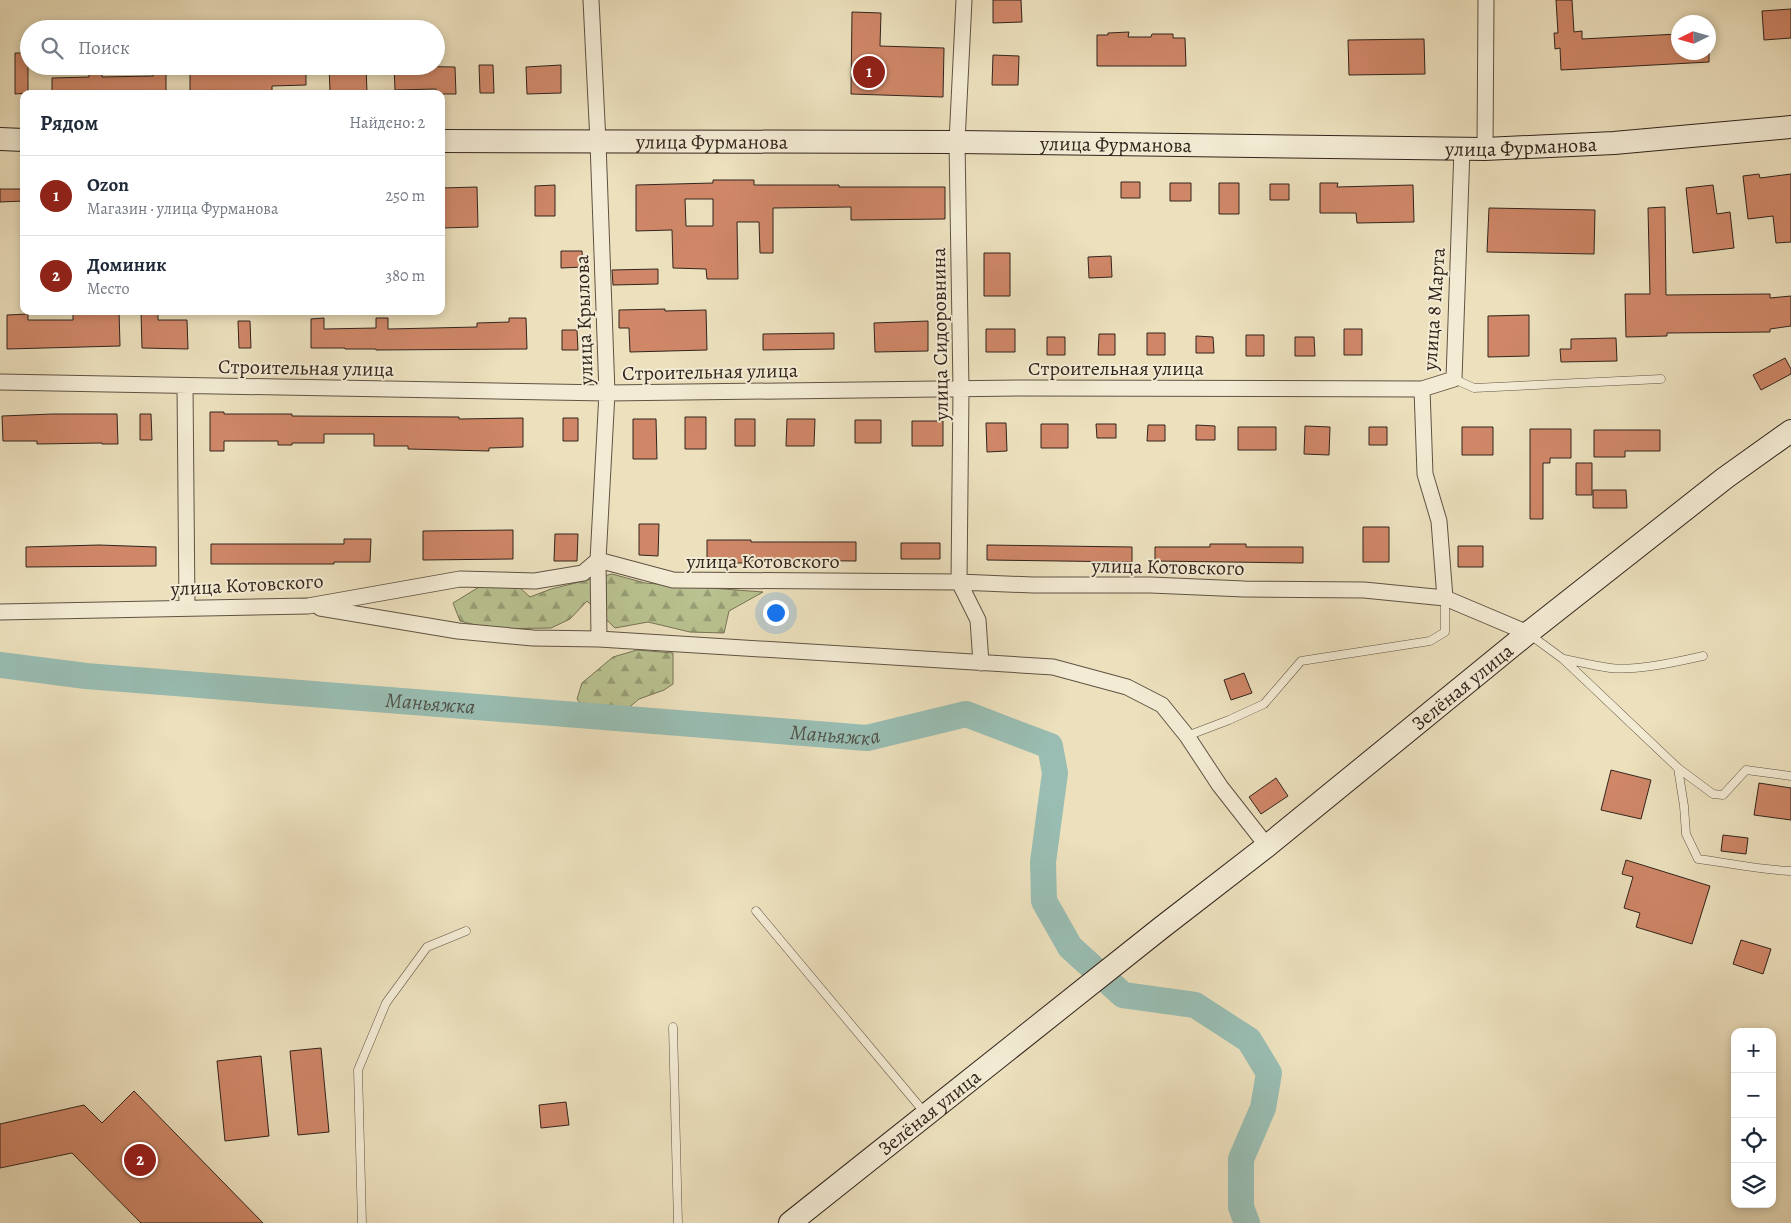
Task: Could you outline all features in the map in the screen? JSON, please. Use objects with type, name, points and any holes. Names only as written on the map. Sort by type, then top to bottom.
[{"type":"main road","name":"улица Фурманова","points":[[445,141],[957,142],[1485,149],[1614,144],[1791,127]]},
{"type":"main road","points":[[0,140],[20,140]]},
{"type":"main road","name":"Зелёная улица","points":[[790,1223],[1138,946],[1267,846],[1528,633],[1725,478],[1791,431]]},
{"type":"street","name":"улица Крылова","points":[[591,0],[607,393],[598,560],[599,639]]},
{"type":"street","name":"улица Сидоровнина","points":[[964,0],[957,142],[961,389],[958,582],[978,620],[981,663]]},
{"type":"street","points":[[1485,149],[1486,0]]},
{"type":"street","name":"улица 8 Марта","points":[[1445,598],[1439,521],[1425,474],[1422,389],[1454,379],[1462,149]]},
{"type":"street","name":"Строительная улица","points":[[0,382],[607,393],[961,389],[1422,389]]},
{"type":"street","points":[[185,386],[187,608]]},
{"type":"street","name":"улица Котовского","points":[[0,612],[308,606],[460,579],[535,581],[583,573],[598,560],[673,580],[958,582],[1033,585],[1151,585],[1244,589],[1364,590],[1445,598],[1528,633]]},
{"type":"street","points":[[308,606],[458,631],[532,638],[599,639],[1053,667],[1128,687],[1162,705],[1187,736],[1220,786],[1267,846]]},
{"type":"lane","points":[[1454,379],[1474,388],[1661,379]]},
{"type":"lane","points":[[1187,736],[1264,704],[1301,661],[1430,641],[1445,632],[1445,598]]},
{"type":"lane","points":[[1528,633],[1563,659],[1678,768],[1713,794],[1723,795],[1746,770],[1791,776]]},
{"type":"lane","points":[[1563,659],[1611,668],[1628,668],[1676,662],[1703,656]]},
{"type":"lane","points":[[1678,768],[1686,834],[1698,859],[1742,865],[1762,870],[1791,871]]},
{"type":"lane","points":[[756,911],[926,1115]]},
{"type":"lane","points":[[362,1223],[358,1070],[386,1004],[427,947],[466,931]]},
{"type":"lane","points":[[673,1027],[678,1223]]},
{"type":"green space","points":[[612,574],[645,583],[763,592],[729,611],[724,633],[690,632],[648,622],[615,628],[587,601],[570,619],[551,628],[491,629],[460,621],[453,603],[484,584],[518,586],[530,597],[551,589]]},
{"type":"green space","points":[[637,650],[673,653],[673,684],[664,690],[639,699],[621,714],[586,710],[577,699],[582,683],[613,657]]},
{"type":"building","points":[[993,0],[1021,0],[1022,22],[993,23]]},
{"type":"building","points":[[1556,0],[1572,0],[1574,32],[1582,31],[1582,39],[1671,34],[1671,60],[1709,60],[1709,62],[1561,70],[1560,48],[1555,49],[1554,33],[1558,33]]},
{"type":"building","points":[[1791,9],[1791,38],[1764,40],[1762,11]]},
{"type":"building","points":[[852,12],[881,13],[880,46],[944,48],[943,97],[851,94]]},
{"type":"building","points":[[1129,32],[1128,37],[1151,37],[1152,34],[1173,34],[1173,38],[1185,38],[1186,66],[1097,66],[1097,35]]},
{"type":"building","points":[[1424,39],[1425,74],[1349,75],[1348,40]]},
{"type":"building","points":[[15,53],[20,53],[20,75],[28,75],[28,90],[20,90],[20,94],[15,94]]},
{"type":"building","points":[[993,55],[1019,56],[1018,85],[992,85]]},
{"type":"building","points":[[479,65],[493,65],[494,93],[480,93]]},
{"type":"building","points":[[561,65],[561,93],[527,94],[526,67]]},
{"type":"building","points":[[445,67],[455,67],[456,94],[445,94],[445,90],[436,89],[395,90],[394,75],[445,75]]},
{"type":"building","points":[[89,75],[102,75],[102,77],[166,75],[166,90],[52,90],[52,78],[89,77]]},
{"type":"building","points":[[190,75],[306,75],[306,85],[272,86],[272,90],[190,90]]},
{"type":"building","points":[[329,75],[366,75],[367,90],[330,90]]},
{"type":"building","points":[[1759,174],[1760,178],[1791,174],[1791,242],[1776,243],[1773,216],[1748,219],[1743,176]]},
{"type":"building","points":[[713,180],[754,180],[754,185],[945,187],[945,219],[851,220],[851,207],[773,208],[773,253],[760,253],[759,222],[737,222],[738,279],[707,279],[706,269],[673,268],[672,230],[636,231],[636,185],[713,183]],"holes":[[[685,199],[713,199],[713,226],[686,226]]]},
{"type":"building","points":[[1121,182],[1140,182],[1140,198],[1121,198]]},
{"type":"building","points":[[1170,183],[1191,183],[1191,201],[1170,201]]},
{"type":"building","points":[[1219,183],[1239,183],[1239,214],[1219,214]]},
{"type":"building","points":[[1320,183],[1338,183],[1337,187],[1413,185],[1414,222],[1357,223],[1356,213],[1320,213]]},
{"type":"building","points":[[1270,184],[1289,184],[1289,200],[1270,200]]},
{"type":"building","points":[[555,185],[555,216],[535,216],[535,186]]},
{"type":"building","points":[[1713,185],[1717,214],[1730,212],[1734,248],[1693,253],[1686,188]]},
{"type":"building","points":[[477,187],[478,227],[445,228],[445,188]]},
{"type":"building","points":[[0,189],[20,189],[20,201],[0,202]]},
{"type":"building","points":[[1665,207],[1666,295],[1770,294],[1770,298],[1791,296],[1791,326],[1770,329],[1770,332],[1667,333],[1667,336],[1626,337],[1625,294],[1650,294],[1648,208]]},
{"type":"building","points":[[1489,208],[1595,210],[1594,254],[1487,252]]},
{"type":"building","points":[[561,251],[582,251],[583,267],[561,268]]},
{"type":"building","points":[[984,253],[1010,253],[1010,296],[984,296]]},
{"type":"building","points":[[1111,256],[1112,277],[1089,278],[1088,257]]},
{"type":"building","points":[[658,269],[658,284],[613,285],[612,270]]},
{"type":"building","points":[[665,309],[665,311],[706,310],[707,350],[630,352],[629,328],[619,328],[619,310]]},
{"type":"building","points":[[7,315],[28,315],[28,320],[73,320],[73,315],[119,315],[120,346],[7,349]]},
{"type":"building","points":[[141,315],[158,315],[158,320],[187,320],[188,349],[142,348]]},
{"type":"building","points":[[1529,315],[1529,356],[1488,357],[1488,316]]},
{"type":"building","points":[[324,318],[324,329],[376,328],[376,318],[388,318],[388,329],[477,327],[477,323],[509,322],[509,318],[526,318],[527,349],[376,350],[311,348],[311,319]]},
{"type":"building","points":[[238,321],[250,321],[251,348],[239,348]]},
{"type":"building","points":[[928,321],[928,351],[875,352],[874,323]]},
{"type":"building","points":[[986,329],[1015,329],[1015,352],[986,352]]},
{"type":"building","points":[[1344,329],[1362,329],[1362,355],[1344,355]]},
{"type":"building","points":[[562,330],[577,330],[578,350],[562,350]]},
{"type":"building","points":[[834,333],[834,349],[763,350],[763,334]]},
{"type":"building","points":[[1147,333],[1165,333],[1165,355],[1147,355]]},
{"type":"building","points":[[1099,334],[1115,334],[1115,355],[1098,355]]},
{"type":"building","points":[[1246,335],[1264,335],[1264,356],[1246,356]]},
{"type":"building","points":[[1196,336],[1213,337],[1214,353],[1196,353]]},
{"type":"building","points":[[1047,337],[1065,337],[1065,355],[1047,355]]},
{"type":"building","points":[[1295,337],[1314,337],[1315,356],[1295,356]]},
{"type":"building","points":[[1616,338],[1617,361],[1561,362],[1560,349],[1571,349],[1571,339]]},
{"type":"building","points":[[1785,358],[1791,369],[1791,374],[1761,390],[1753,375]]},
{"type":"building","points":[[210,412],[224,412],[224,414],[292,414],[292,416],[459,417],[459,419],[523,418],[523,447],[489,448],[489,451],[408,449],[408,446],[374,446],[374,434],[324,434],[324,443],[278,445],[278,441],[224,441],[224,451],[210,451]]},
{"type":"building","points":[[117,414],[118,444],[37,444],[37,441],[3,441],[2,416]]},
{"type":"building","points":[[140,414],[151,414],[152,440],[140,440]]},
{"type":"building","points":[[685,417],[706,417],[706,449],[685,449]]},
{"type":"building","points":[[563,418],[578,418],[578,441],[563,441]]},
{"type":"building","points":[[633,419],[656,419],[657,459],[633,459]]},
{"type":"building","points":[[735,419],[755,419],[755,446],[735,446]]},
{"type":"building","points":[[787,419],[815,419],[814,446],[786,446]]},
{"type":"building","points":[[855,420],[881,420],[881,443],[855,443]]},
{"type":"building","points":[[912,421],[943,421],[943,446],[912,446]]},
{"type":"building","points":[[986,423],[1006,423],[1007,451],[987,452]]},
{"type":"building","points":[[1041,424],[1068,424],[1068,448],[1041,448]]},
{"type":"building","points":[[1096,424],[1116,424],[1116,438],[1097,438]]},
{"type":"building","points":[[1148,425],[1165,425],[1165,441],[1147,441]]},
{"type":"building","points":[[1196,425],[1215,426],[1215,440],[1196,440]]},
{"type":"building","points":[[1305,426],[1330,427],[1329,455],[1304,454]]},
{"type":"building","points":[[1238,427],[1276,427],[1276,450],[1238,450]]},
{"type":"building","points":[[1369,427],[1387,427],[1387,445],[1369,445]]},
{"type":"building","points":[[1462,427],[1493,427],[1493,455],[1462,455]]},
{"type":"building","points":[[1530,429],[1571,429],[1571,458],[1550,458],[1550,463],[1543,463],[1543,519],[1530,519]]},
{"type":"building","points":[[1594,430],[1660,430],[1660,451],[1625,451],[1625,457],[1594,457]]},
{"type":"building","points":[[1576,463],[1592,463],[1592,495],[1576,495]]},
{"type":"building","points":[[1593,490],[1626,490],[1627,508],[1593,508]]},
{"type":"building","points":[[639,524],[659,524],[658,556],[639,555]]},
{"type":"building","points":[[1363,527],[1389,527],[1389,562],[1363,562]]},
{"type":"building","points":[[513,530],[513,559],[423,560],[423,531]]},
{"type":"building","points":[[555,534],[578,534],[577,561],[554,561]]},
{"type":"building","points":[[344,539],[371,539],[370,562],[334,562],[334,564],[211,564],[211,544],[344,544]]},
{"type":"building","points":[[707,540],[856,542],[856,561],[751,560],[751,563],[707,563]]},
{"type":"building","points":[[901,543],[940,543],[940,559],[901,559]]},
{"type":"building","points":[[1210,544],[1246,544],[1246,547],[1303,547],[1303,563],[1155,561],[1155,547],[1210,547]]},
{"type":"building","points":[[99,545],[156,547],[156,566],[26,567],[26,547]]},
{"type":"building","points":[[987,545],[1132,547],[1132,562],[987,560]]},
{"type":"building","points":[[1458,546],[1483,546],[1483,567],[1458,567]]},
{"type":"building","points":[[1244,673],[1252,693],[1231,700],[1224,680]]},
{"type":"building","points":[[1611,770],[1651,780],[1641,819],[1601,810]]},
{"type":"building","points":[[1276,778],[1288,796],[1261,814],[1249,797]]},
{"type":"building","points":[[1759,783],[1791,788],[1791,820],[1754,815]]},
{"type":"building","points":[[1723,835],[1748,838],[1746,854],[1721,851]]},
{"type":"building","points":[[1626,860],[1710,886],[1692,944],[1636,927],[1640,913],[1624,908],[1633,877],[1622,874]]},
{"type":"building","points":[[1741,940],[1771,949],[1763,974],[1733,964]]},
{"type":"building","points":[[321,1048],[329,1132],[298,1135],[290,1051]]},
{"type":"building","points":[[261,1056],[269,1136],[225,1141],[217,1061]]},
{"type":"building","points":[[134,1091],[263,1223],[141,1223],[72,1153],[0,1168],[0,1124],[84,1105],[102,1123]]},
{"type":"building","points":[[566,1102],[569,1125],[541,1128],[539,1105]]},
{"type":"waterway","name":"Маньяжка","points":[[0,665],[86,676],[867,738],[966,714],[1050,746],[1055,773],[1043,862],[1044,901],[1070,947],[1123,995],[1195,1005],[1249,1040],[1269,1073],[1263,1108],[1241,1159],[1241,1207],[1247,1223]]},
{"type":"place","name":"Ozon","points":[[869,72]]},
{"type":"place","name":"Доминик","points":[[140,1160]]}]
